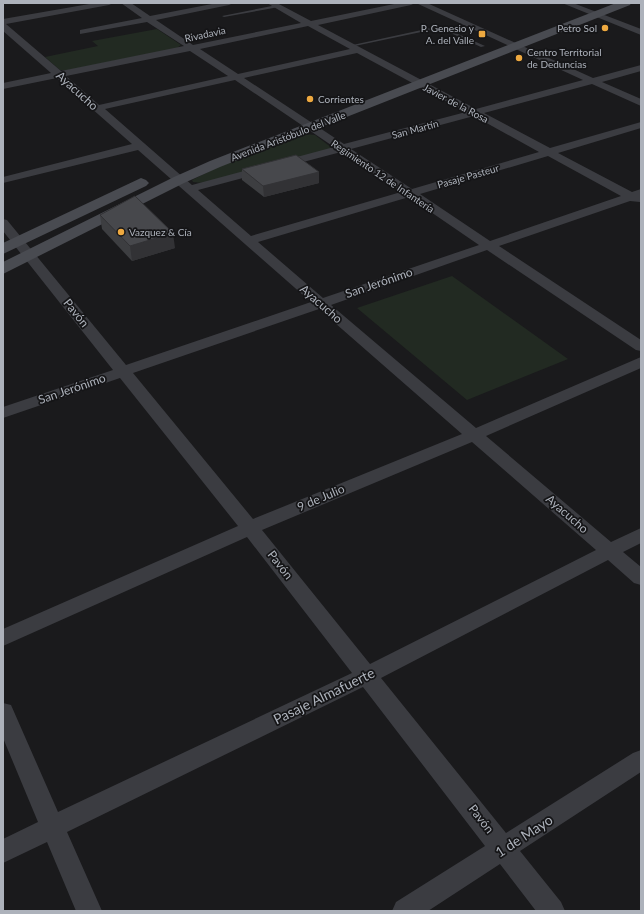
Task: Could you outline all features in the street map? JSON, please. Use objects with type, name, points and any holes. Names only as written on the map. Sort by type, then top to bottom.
[{"type":"main road","points":[[565,8],[579,8],[592,3]]},
{"type":"main road","name":"Avenida Aristóbulo del Valle","points":[[3,269],[24,249],[179,180],[310,127],[420,77],[514,40],[596,15],[626,3]]},
{"type":"main road","name":"Avenida Aristóbulo del Valle","points":[[448,60],[501,40],[514,40]]},
{"type":"main road","name":"Avenida Aristóbulo del Valle","points":[[179,180],[297,118],[406,76],[420,77]]},
{"type":"main road","name":"Avenida Aristóbulo del Valle","points":[[3,249],[24,249]]},
{"type":"street","points":[[3,22],[109,3]]},
{"type":"street","name":"Regimiento 12 de Infantería","points":[[125,3],[641,347]]},
{"type":"street","points":[[83,32],[229,3]]},
{"type":"street","name":"Rivadavia","points":[[3,86],[411,3]]},
{"type":"street","points":[[420,3],[501,40]]},
{"type":"street","points":[[274,4],[406,76]]},
{"type":"street","points":[[579,8],[641,32]]},
{"type":"street","name":"Ayacucho","points":[[3,26],[248,241],[641,578]]},
{"type":"street","points":[[514,40],[592,81],[641,103]]},
{"type":"street","points":[[97,108],[236,77],[354,48]]},
{"type":"street","name":"San Martín","points":[[179,180],[342,149],[641,68]]},
{"type":"street","name":"Javier de la Rosa","points":[[420,77],[475,113],[549,153],[637,197]]},
{"type":"street","name":"Pasaje Pasteur","points":[[248,241],[641,125]]},
{"type":"street","points":[[3,180],[139,146]]},
{"type":"street","name":"San Jerónimo","points":[[3,413],[486,245],[637,197]]},
{"type":"street","name":"Pavón","points":[[3,223],[250,528],[504,848],[552,911]]},
{"type":"street","name":"9 de Julio","points":[[3,638],[250,528],[475,435],[641,362]]},
{"type":"street","name":"Pasaje Almafuerte","points":[[3,851],[367,675],[641,535]]},
{"type":"street","points":[[3,712],[54,826],[89,911]]},
{"type":"street","name":"1 de Mayo","points":[[406,911],[641,760]]},
{"type":"lane","points":[[224,16],[274,4]]},
{"type":"lane","points":[[354,48],[440,27],[483,46]]},
{"type":"shaded area","points":[[157,29],[181,45],[177,48],[69,70],[60,70],[45,57],[98,46],[92,41]]},
{"type":"shaded area","points":[[304,134],[315,135],[332,148],[203,183],[193,182],[192,180],[220,166]]},
{"type":"shaded area","points":[[452,276],[568,359],[467,400],[357,308]]},
{"type":"building","points":[[296,155],[319,172],[263,186],[242,169]]},
{"type":"building","points":[[135,196],[173,233],[130,246],[100,215]]},
{"type":"place","name":"Petro Sol","points":[[605,28]]},
{"type":"place","name":"P. Genesio y A. del Valle","points":[[482,34]]},
{"type":"place","name":"Centro Territorial de Deduncias","points":[[519,58]]},
{"type":"place","name":"Corrientes","points":[[310,99]]},
{"type":"place","name":"Vazquez & Cía","points":[[121,232]]}]
